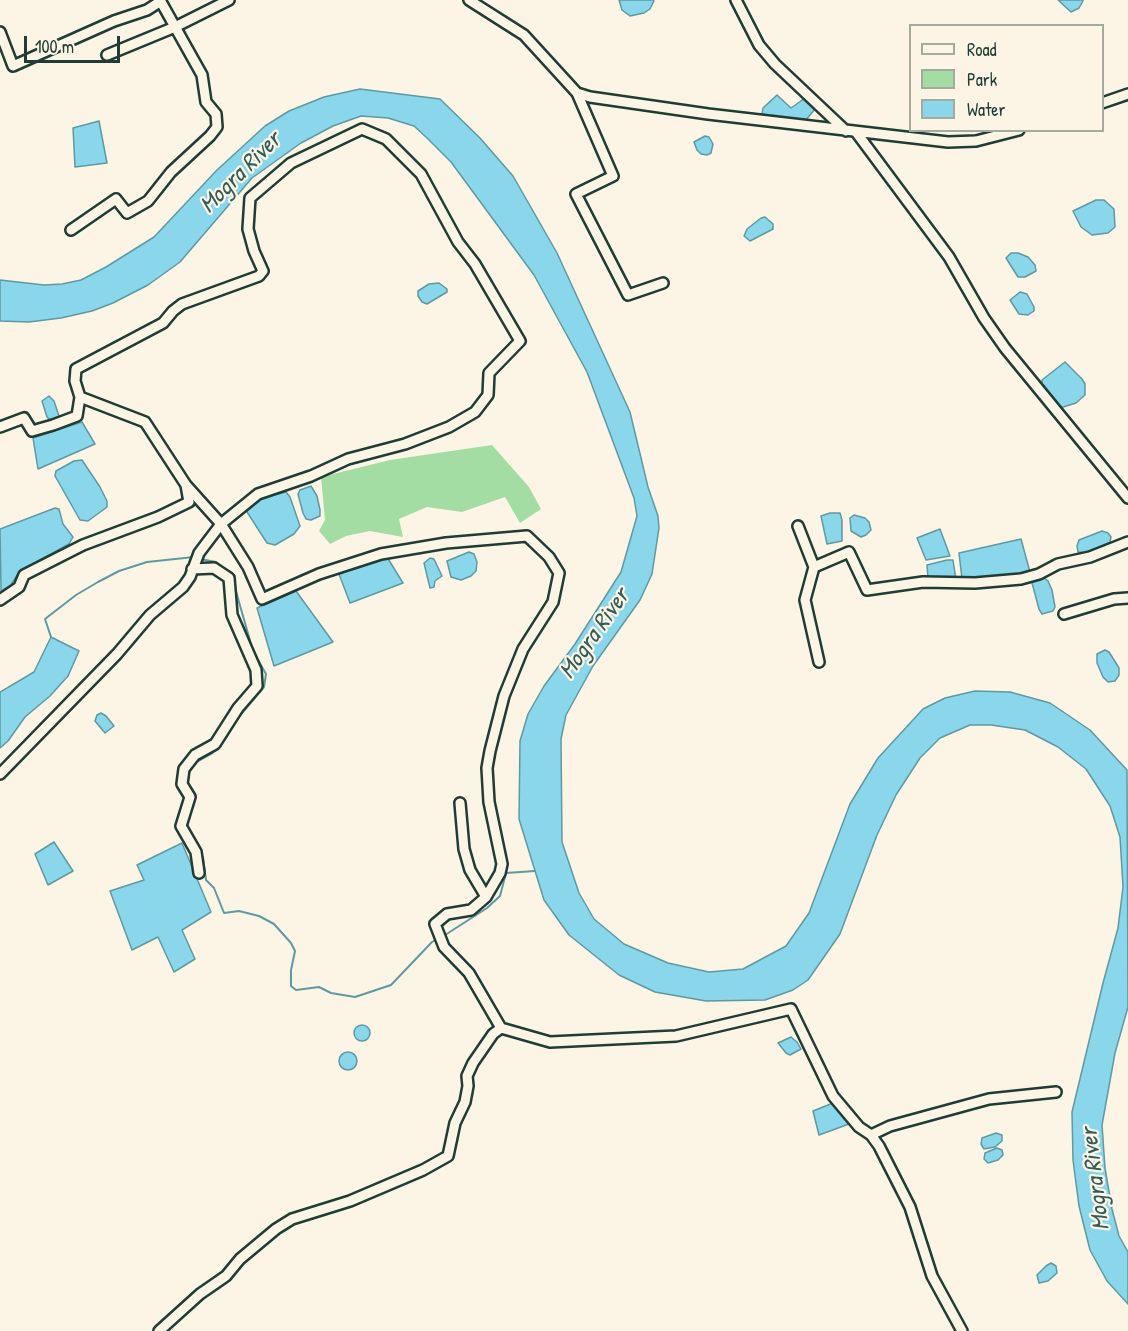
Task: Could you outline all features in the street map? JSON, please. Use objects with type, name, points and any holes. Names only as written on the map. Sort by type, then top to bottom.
[{"type":"street","points":[[107,55],[175,27],[229,0]]},
{"type":"street","points":[[469,0],[524,35],[576,93],[613,176],[576,194],[628,295],[663,284]]},
{"type":"street","points":[[736,0],[759,45],[775,63],[851,131],[949,258],[984,318],[1005,348],[1128,498]]},
{"type":"street","points":[[0,32],[13,66],[114,21],[147,10],[160,1],[195,59],[202,75],[206,102],[216,114],[217,127],[210,136],[171,172],[148,201],[127,213],[116,199],[71,230]]},
{"type":"street","points":[[576,93],[708,114],[961,142],[984,140],[1012,132]]},
{"type":"street","points":[[1104,102],[1128,94]]},
{"type":"street","points":[[0,427],[24,418],[32,431],[77,416],[80,397],[75,381],[76,369],[163,323],[182,304],[259,276],[263,271],[254,251],[249,229],[250,198],[291,163],[362,129],[386,139],[421,174],[458,242],[475,264],[520,341],[489,373],[488,395],[475,412],[449,427],[405,444],[348,459],[311,476],[258,494],[221,524],[199,553],[190,577],[183,587],[150,615],[117,654],[0,774]]},
{"type":"street","points":[[80,397],[145,422],[186,485],[221,524],[248,567],[262,600],[354,561],[446,543],[527,536],[549,557],[559,573],[553,602],[523,649],[504,696],[487,768],[489,802],[502,864],[500,873],[486,897],[471,910],[447,914],[435,924],[444,947],[469,973],[501,1028],[550,1042],[676,1036],[791,1009],[833,1096],[859,1127],[879,1146],[910,1207],[932,1276],[962,1331]]},
{"type":"street","points":[[0,600],[19,587],[24,575],[83,545],[158,517],[189,502],[186,485]]},
{"type":"street","points":[[798,526],[814,567],[805,600],[819,662]]},
{"type":"street","points":[[814,567],[849,552],[867,590],[923,582],[996,582],[1021,579],[1058,564],[1090,557],[1128,542]]},
{"type":"street","points":[[192,569],[214,568],[229,578],[232,615],[256,670],[257,686],[238,708],[215,744],[195,755],[184,769],[182,784],[190,797],[181,826],[196,852],[199,873]]},
{"type":"street","points":[[1064,614],[1114,599],[1128,598]]},
{"type":"street","points":[[460,803],[464,849],[470,870],[486,897]]},
{"type":"street","points":[[159,1331],[200,1294],[226,1276],[240,1259],[276,1229],[292,1219],[350,1201],[423,1170],[448,1156],[454,1123],[465,1102],[467,1076],[472,1063],[501,1028]]},
{"type":"street","points":[[870,1136],[890,1126],[989,1099],[1056,1092]]},
{"type":"green space","points":[[492,445],[529,487],[541,509],[520,523],[505,497],[462,512],[427,507],[399,519],[403,537],[370,531],[346,536],[330,544],[319,531],[325,520],[321,477],[390,460]]},
{"type":"water","points":[[619,0],[654,1],[650,9],[644,13],[630,16],[622,10]]},
{"type":"water","points":[[1058,0],[1083,1],[1079,8],[1071,12]]},
{"type":"water","name":"Mogra River","points":[[360,89],[440,99],[480,138],[513,176],[557,253],[630,412],[648,487],[658,516],[659,528],[652,574],[640,600],[593,666],[577,695],[566,715],[561,739],[562,842],[579,893],[594,919],[624,944],[668,963],[709,972],[743,969],[786,946],[809,913],[850,804],[878,758],[923,709],[945,698],[975,691],[1010,692],[1050,703],[1090,730],[1127,770],[1128,1007],[1115,1053],[1102,1125],[1105,1168],[1112,1209],[1119,1236],[1128,1252],[1128,1304],[1107,1281],[1090,1250],[1079,1206],[1073,1160],[1072,1112],[1118,928],[1123,887],[1120,837],[1110,806],[1086,769],[1058,747],[1025,730],[991,725],[970,725],[940,738],[920,758],[896,795],[877,835],[840,934],[808,980],[793,990],[765,1000],[706,1001],[655,992],[619,975],[569,935],[544,900],[519,819],[520,741],[528,714],[544,686],[575,644],[621,572],[637,516],[634,498],[587,372],[534,275],[451,162],[414,126],[388,118],[361,116],[333,126],[301,143],[252,178],[180,262],[148,285],[92,311],[29,322],[0,321],[0,280],[44,285],[62,284],[81,280],[106,267],[154,237],[217,170],[265,126],[289,111],[324,97]]},
{"type":"water","points":[[777,95],[791,108],[805,98],[816,108],[805,121],[762,114],[763,108]]},
{"type":"water","points":[[99,121],[107,163],[75,167],[73,128]]},
{"type":"water","points":[[705,136],[709,137],[713,144],[711,153],[707,155],[697,150],[694,142]]},
{"type":"water","points":[[1096,200],[1104,200],[1114,209],[1115,227],[1108,233],[1092,235],[1081,227],[1073,211]]},
{"type":"water","points":[[765,217],[773,224],[773,229],[750,241],[744,236],[747,229]]},
{"type":"water","points":[[1011,253],[1028,257],[1035,265],[1036,271],[1025,277],[1018,277],[1006,258]]},
{"type":"water","points":[[439,283],[447,289],[447,292],[427,304],[422,302],[418,291],[429,284]]},
{"type":"water","points":[[1020,292],[1027,294],[1034,307],[1034,311],[1028,315],[1019,314],[1010,300]]},
{"type":"water","points":[[1065,362],[1082,379],[1085,384],[1085,395],[1076,403],[1060,408],[1042,386],[1042,380]]},
{"type":"water","points":[[49,396],[54,401],[60,419],[51,421],[47,417],[42,401]]},
{"type":"water","points":[[82,422],[95,444],[38,469],[33,438]]},
{"type":"water","points":[[82,460],[107,501],[107,507],[88,521],[80,520],[55,476],[56,471],[74,461]]},
{"type":"water","points":[[311,486],[317,496],[320,516],[311,520],[306,519],[303,513],[298,494],[300,490]]},
{"type":"water","points":[[286,492],[300,526],[294,534],[275,545],[267,543],[247,512],[249,507],[264,497]]},
{"type":"water","points":[[55,508],[59,509],[63,524],[73,537],[69,544],[20,571],[10,586],[1,591],[0,529]]},
{"type":"water","points":[[840,513],[842,541],[827,544],[821,516]]},
{"type":"water","points":[[854,515],[865,518],[869,522],[871,530],[866,535],[861,537],[851,531],[850,518]]},
{"type":"water","points":[[940,529],[950,556],[926,560],[917,538]]},
{"type":"water","points":[[1102,531],[1111,537],[1110,542],[1104,548],[1089,553],[1078,552],[1079,540]]},
{"type":"water","points":[[1021,539],[1030,572],[1009,579],[962,579],[959,553]]},
{"type":"water","points":[[469,552],[474,554],[477,562],[476,571],[461,580],[451,577],[447,561]]},
{"type":"water","points":[[369,557],[387,557],[403,583],[350,603],[339,574]]},
{"type":"water","points":[[430,558],[434,559],[442,576],[435,581],[434,587],[430,588],[424,563]]},
{"type":"water","points":[[953,560],[956,580],[928,579],[927,565]]},
{"type":"water","points":[[1042,576],[1048,581],[1052,590],[1055,607],[1053,611],[1042,614],[1032,583],[1033,580]]},
{"type":"water","points":[[296,591],[333,642],[274,666],[257,608]]},
{"type":"water","points":[[51,637],[79,651],[68,676],[50,696],[25,717],[8,741],[0,748],[0,692],[34,672]]},
{"type":"water","points":[[1105,650],[1109,652],[1119,668],[1119,675],[1115,681],[1108,682],[1103,677],[1097,663],[1097,654]]},
{"type":"water","points":[[101,713],[114,726],[105,733],[95,721],[97,715]]},
{"type":"water","points":[[54,842],[73,871],[48,885],[35,854]]},
{"type":"water","points":[[182,843],[211,912],[182,930],[195,959],[174,972],[158,937],[132,950],[110,891],[144,880],[137,865]]},
{"type":"water","points":[[359,1025],[365,1025],[370,1033],[368,1039],[359,1041],[354,1036],[354,1030]]},
{"type":"water","points":[[791,1037],[801,1049],[790,1055],[778,1043]]},
{"type":"water","points":[[348,1052],[354,1055],[357,1061],[354,1067],[348,1070],[342,1067],[339,1061],[342,1055]]},
{"type":"water","points":[[833,1103],[849,1124],[819,1135],[813,1111]]},
{"type":"water","points":[[996,1133],[1002,1135],[1002,1141],[995,1147],[984,1149],[981,1144],[982,1138]]},
{"type":"water","points":[[997,1148],[1002,1150],[1003,1155],[998,1160],[988,1163],[984,1159],[985,1153]]},
{"type":"water","points":[[1051,1263],[1056,1266],[1057,1273],[1048,1281],[1039,1283],[1037,1275]]},
{"type":"waterway","points":[[51,637],[45,619],[76,595],[98,582],[119,571],[147,562],[194,557]]},
{"type":"waterway","points":[[200,559],[216,562],[224,570]]},
{"type":"waterway","points":[[187,784],[187,775],[197,762],[211,754],[223,742],[237,719],[264,687],[266,674],[253,651],[233,581]]},
{"type":"waterway","points":[[192,837],[187,827],[194,803],[193,797]]},
{"type":"waterway","points":[[198,847],[203,858],[206,880],[214,888],[224,913],[239,911],[259,916],[274,924],[291,943],[295,951],[291,970],[291,986],[296,990],[319,987],[331,993],[355,997],[391,985],[437,939]]},
{"type":"waterway","points":[[442,937],[487,908],[500,896],[506,873],[535,871]]}]
